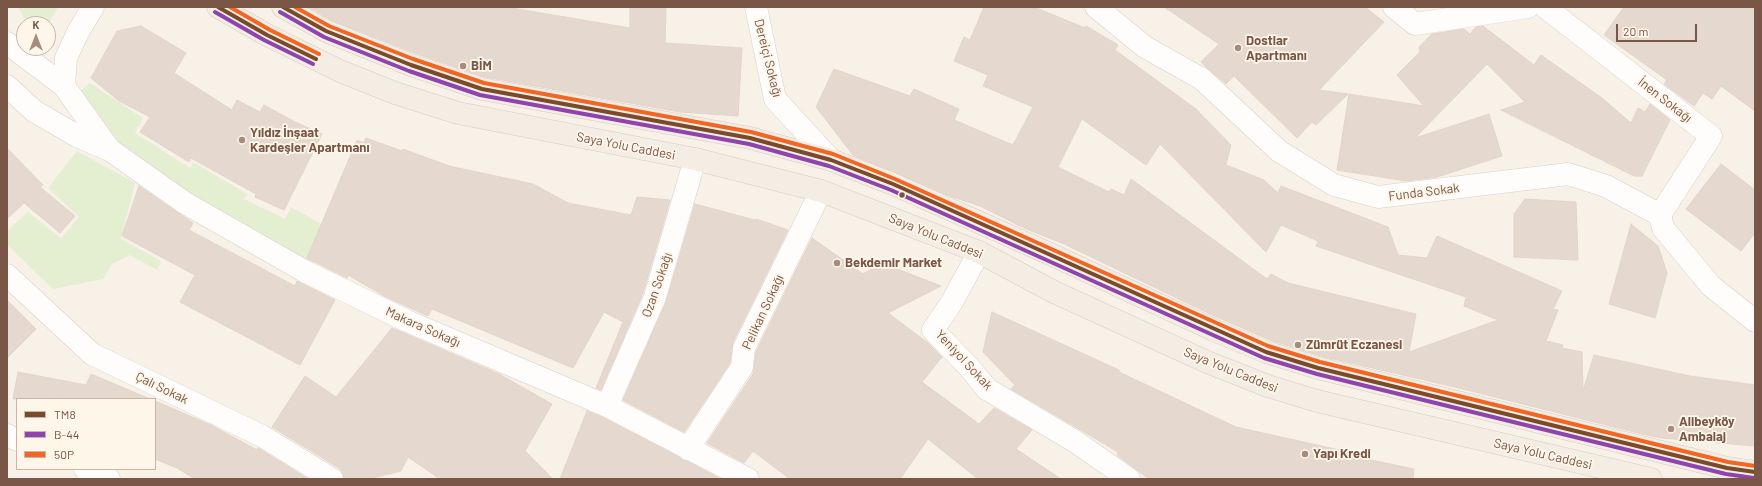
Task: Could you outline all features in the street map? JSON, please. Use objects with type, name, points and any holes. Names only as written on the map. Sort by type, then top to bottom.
[{"type":"main road","name":"Saya Yolu Caddesi","points":[[218,7],[267,35],[340,71],[395,94],[458,113],[695,159],[821,191],[979,252],[1054,292],[1207,362],[1268,386],[1317,401],[1651,479]]},
{"type":"main road","points":[[283,7],[326,30],[411,65],[482,89],[750,138],[831,160],[900,187],[1214,330],[1266,352],[1348,375],[1727,468],[1755,472]]},
{"type":"main road","points":[[821,191],[831,160]]},
{"type":"street","points":[[64,86],[66,58],[78,32],[93,7]]},
{"type":"street","name":"Dereiçi Sokağı","points":[[756,7],[776,99],[831,160]]},
{"type":"street","name":"Funda Sokak","points":[[1096,7],[1145,47],[1202,79],[1279,151],[1334,185],[1378,197],[1568,174],[1606,186],[1660,215]]},
{"type":"street","points":[[1394,7],[1415,24],[1528,7]]},
{"type":"street","name":"İnen Sokağı","points":[[1545,7],[1711,136],[1660,215]]},
{"type":"street","points":[[7,43],[64,86],[110,150]]},
{"type":"street","points":[[7,86],[34,112],[77,136],[110,150]]},
{"type":"street","name":"Makara Sokağı","points":[[110,150],[185,203],[306,272],[407,321],[607,406],[748,479]]},
{"type":"street","name":"Ozan Sokağı","points":[[607,406],[655,297],[695,159]]},
{"type":"street","name":"Pelikan Sokağı","points":[[688,449],[742,367],[744,348],[821,191]]},
{"type":"street","points":[[1660,215],[1663,228],[1711,286],[1755,321]]},
{"type":"street","name":"Yeniyol Sokak","points":[[979,252],[952,302],[933,330],[987,388],[1076,442],[1129,479]]},
{"type":"street","name":"Çalı Sokak","points":[[7,275],[92,354],[262,436],[332,479]]},
{"type":"street","points":[[7,435],[16,440]]},
{"type":"street","points":[[87,470],[109,479]]},
{"type":"green space","points":[[18,7],[58,7],[53,16],[23,16]]},
{"type":"green space","points":[[90,83],[143,118],[135,133],[190,168],[193,162],[247,194],[244,199],[285,219],[291,207],[325,226],[311,271],[138,166],[79,92]]},
{"type":"green space","points":[[77,151],[135,183],[121,239],[161,261],[157,270],[130,255],[112,264],[103,279],[53,289],[7,245],[7,231],[28,212],[61,238],[79,217],[48,188]]},
{"type":"building","points":[[309,7],[506,7],[630,28],[630,7],[666,7],[665,43],[742,48],[738,116],[680,112],[485,77],[415,53],[331,20]]},
{"type":"building","points":[[984,7],[1034,7],[1085,28],[1086,26],[1118,45],[1115,50],[1196,109],[1231,145],[1226,165],[1264,180],[1278,193],[1281,186],[1388,227],[1398,255],[1427,258],[1437,236],[1562,291],[1553,309],[1558,310],[1546,341],[1563,345],[1562,348],[1582,352],[1583,391],[1594,355],[1690,376],[1755,385],[1755,446],[1661,438],[1638,433],[1463,389],[1321,356],[1270,340],[1210,314],[1062,243],[1026,229],[980,206],[950,196],[853,155],[816,107],[834,69],[910,96],[914,89],[959,109],[954,120],[1013,145],[1033,107],[983,86],[988,75],[954,61],[964,37],[970,40]],"holes":[[[1082,119],[1146,165],[1160,144],[1266,252],[1281,225],[1318,241],[1316,246],[1466,297],[1464,306],[1498,320],[1409,352],[1416,314],[1288,283],[1271,274],[1267,279],[1131,179],[1124,195],[1111,189],[1109,192],[1058,167]]]},
{"type":"building","points":[[1164,7],[1365,7],[1384,22],[1319,90],[1348,94],[1316,125],[1312,122],[1297,138],[1234,76],[1226,84],[1206,67],[1201,62],[1219,44]]},
{"type":"building","points":[[1624,7],[1755,7],[1755,111],[1721,86],[1712,99],[1703,93],[1694,106],[1664,84],[1667,80],[1604,35]]},
{"type":"building","points":[[141,26],[186,53],[174,73],[232,110],[237,100],[260,112],[264,105],[295,122],[322,134],[284,210],[255,197],[256,194],[191,158],[189,162],[140,132],[150,117],[119,101],[91,78],[117,31]]},
{"type":"building","points":[[1483,26],[1534,65],[1541,55],[1602,98],[1631,123],[1638,108],[1645,112],[1650,104],[1670,120],[1642,176],[1634,176],[1501,110],[1525,102],[1487,64],[1415,138],[1489,114],[1502,156],[1437,177],[1406,181],[1337,170],[1349,94],[1424,106],[1397,75],[1420,52],[1419,47],[1432,34],[1464,29],[1470,34],[1476,27]]},
{"type":"building","points":[[366,138],[402,151],[403,149],[449,166],[533,184],[568,203],[631,215],[637,197],[670,200],[643,293],[601,390],[596,388],[623,322],[604,312],[573,368],[432,309],[428,316],[386,297],[348,275],[347,278],[307,258],[357,140],[364,143]]},
{"type":"building","points":[[7,148],[43,185],[40,187],[75,216],[60,233],[24,203],[7,219]]},
{"type":"building","points":[[1721,164],[1755,190],[1755,233],[1741,251],[1686,209]]},
{"type":"building","points":[[139,186],[193,223],[189,230],[295,286],[297,281],[335,300],[300,365],[180,302],[195,275],[122,236]]},
{"type":"building","points":[[1525,199],[1576,202],[1578,260],[1514,257],[1514,214]]},
{"type":"building","points":[[695,204],[755,220],[756,219],[788,230],[733,342],[730,363],[684,432],[623,400],[666,302]]},
{"type":"building","points":[[1631,224],[1658,246],[1667,273],[1655,318],[1609,304]]},
{"type":"building","points":[[812,238],[863,274],[882,263],[941,286],[888,313],[928,343],[942,357],[922,382],[979,424],[994,408],[1032,430],[1016,449],[1061,479],[978,479],[928,439],[900,479],[790,479],[753,451],[744,463],[707,443],[753,374],[756,352]]},
{"type":"building","points":[[7,300],[36,329],[7,358]]},
{"type":"building","points":[[992,312],[1119,370],[1119,372],[1236,427],[1353,453],[1352,456],[1414,469],[1413,479],[1149,479],[1117,455],[1118,452],[1011,389],[1015,385],[983,352]]},
{"type":"building","points":[[392,328],[499,374],[552,404],[525,451],[553,479],[440,479],[408,457],[401,471],[369,479],[344,479],[343,473],[339,468],[272,427],[305,376],[336,397]]},
{"type":"building","points":[[18,372],[86,385],[91,374],[148,398],[16,398],[13,399]]},
{"type":"building","points":[[156,401],[211,425],[257,450],[258,448],[308,479],[195,479],[177,468],[156,459]]},
{"type":"building","points":[[587,411],[602,417],[721,479],[560,479]]},
{"type":"transit line","name":"TM8","points":[[218,7],[267,35],[316,59]]},
{"type":"transit line","name":"50P","points":[[230,7],[270,30],[319,54]]},
{"type":"transit line","name":"TM8","points":[[283,7],[326,31],[411,65],[482,89],[750,138],[831,160],[893,184],[1266,352],[1318,368],[1727,468],[1755,472]]},
{"type":"transit line","name":"50P","points":[[295,7],[329,26],[413,59],[484,83],[751,132],[833,154],[895,179],[1268,346],[1320,362],[1728,462],[1755,466]]},
{"type":"transit line","name":"B-44","points":[[215,12],[264,40],[313,64]]},
{"type":"transit line","name":"B-44","points":[[280,12],[324,37],[409,71],[480,95],[749,144],[829,166],[891,190],[1264,358],[1317,374],[1726,474],[1754,478]]},
{"type":"place","name":"Dostlar Apartmanı","points":[[1238,48]]},
{"type":"place","name":"BİM","points":[[463,66]]},
{"type":"place","name":"Yıldız İnşaat Kardeşler Apartmanı","points":[[242,140]]},
{"type":"place","name":"Bekdemir Market","points":[[837,263]]},
{"type":"place","name":"Zümrüt Eczanesi","points":[[1298,345]]},
{"type":"place","name":"Alibeyköy Ambalaj","points":[[1671,429]]},
{"type":"place","name":"Yapı Kredi","points":[[1305,454]]}]
